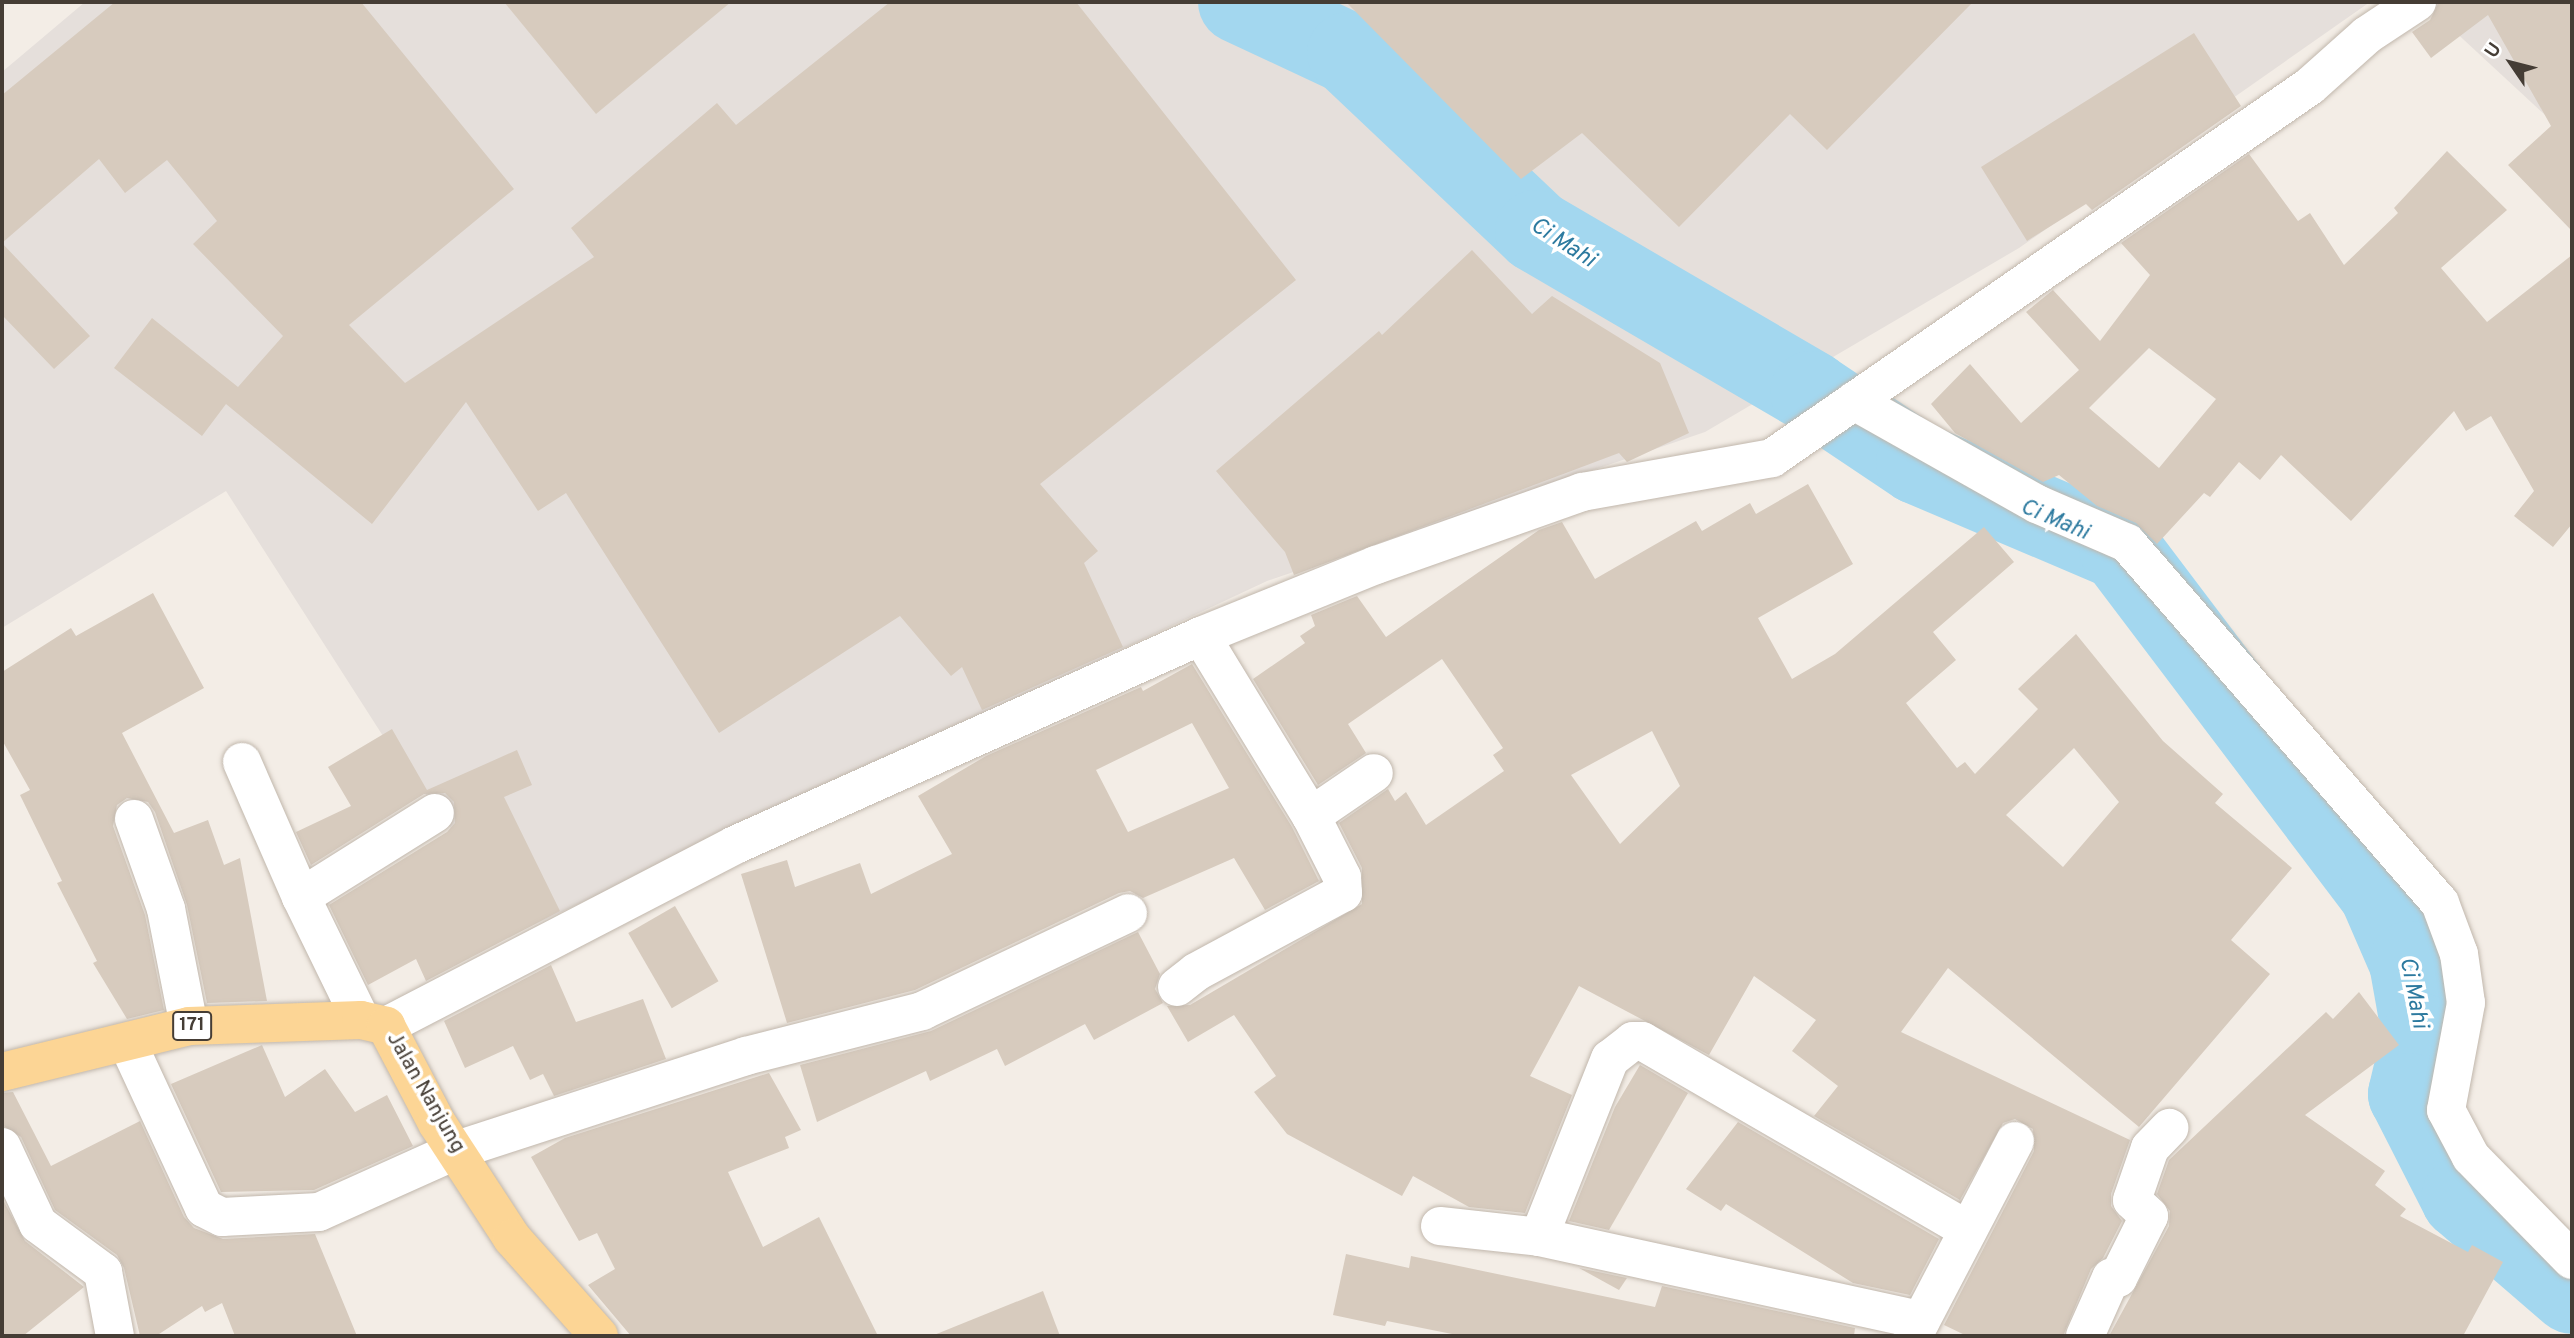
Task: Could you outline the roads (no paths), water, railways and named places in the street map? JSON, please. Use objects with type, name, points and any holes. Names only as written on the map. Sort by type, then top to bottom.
[{"type":"main road","name":"Jalan Nanjung","points":[[2,1072],[189,1026],[374,1023],[512,1238],[599,1336]]},
{"type":"street","points":[[242,762],[301,897],[374,1023],[735,845],[1201,636],[1376,565],[1582,492],[1772,458],[2310,86],[2367,36],[2417,2]]},
{"type":"street","points":[[1849,403],[2037,504],[2127,543],[2440,903],[2459,954],[2466,1003],[2445,1110],[2471,1157],[2572,1260]]},
{"type":"street","points":[[1177,987],[1196,972],[1342,893],[1342,877],[1311,816],[1201,636]]},
{"type":"street","points":[[1311,816],[1374,773]]},
{"type":"street","points":[[301,897],[435,813]]},
{"type":"street","points":[[134,819],[166,909],[189,1026]]},
{"type":"street","points":[[127,1042],[204,1208],[222,1217],[318,1212],[457,1150],[746,1056],[922,1011],[1128,913]]},
{"type":"street","points":[[1539,1237],[1610,1059],[1633,1041],[1642,1041],[1969,1230]]},
{"type":"street","points":[[2085,1336],[2111,1278],[2118,1278],[2149,1216],[2132,1200],[2150,1148],[2169,1128]]},
{"type":"street","points":[[1440,1226],[1539,1237],[1917,1328],[2015,1141]]},
{"type":"street","points":[[2,1147],[38,1224],[103,1272],[115,1336]]},
{"type":"waterway","name":"Ci Mahi","points":[[1239,2],[1348,53],[1536,231],[1811,392],[1917,463],[2120,549],[2380,893],[2410,962],[2423,1035],[2409,1094],[2462,1198],[2572,1293]]}]
